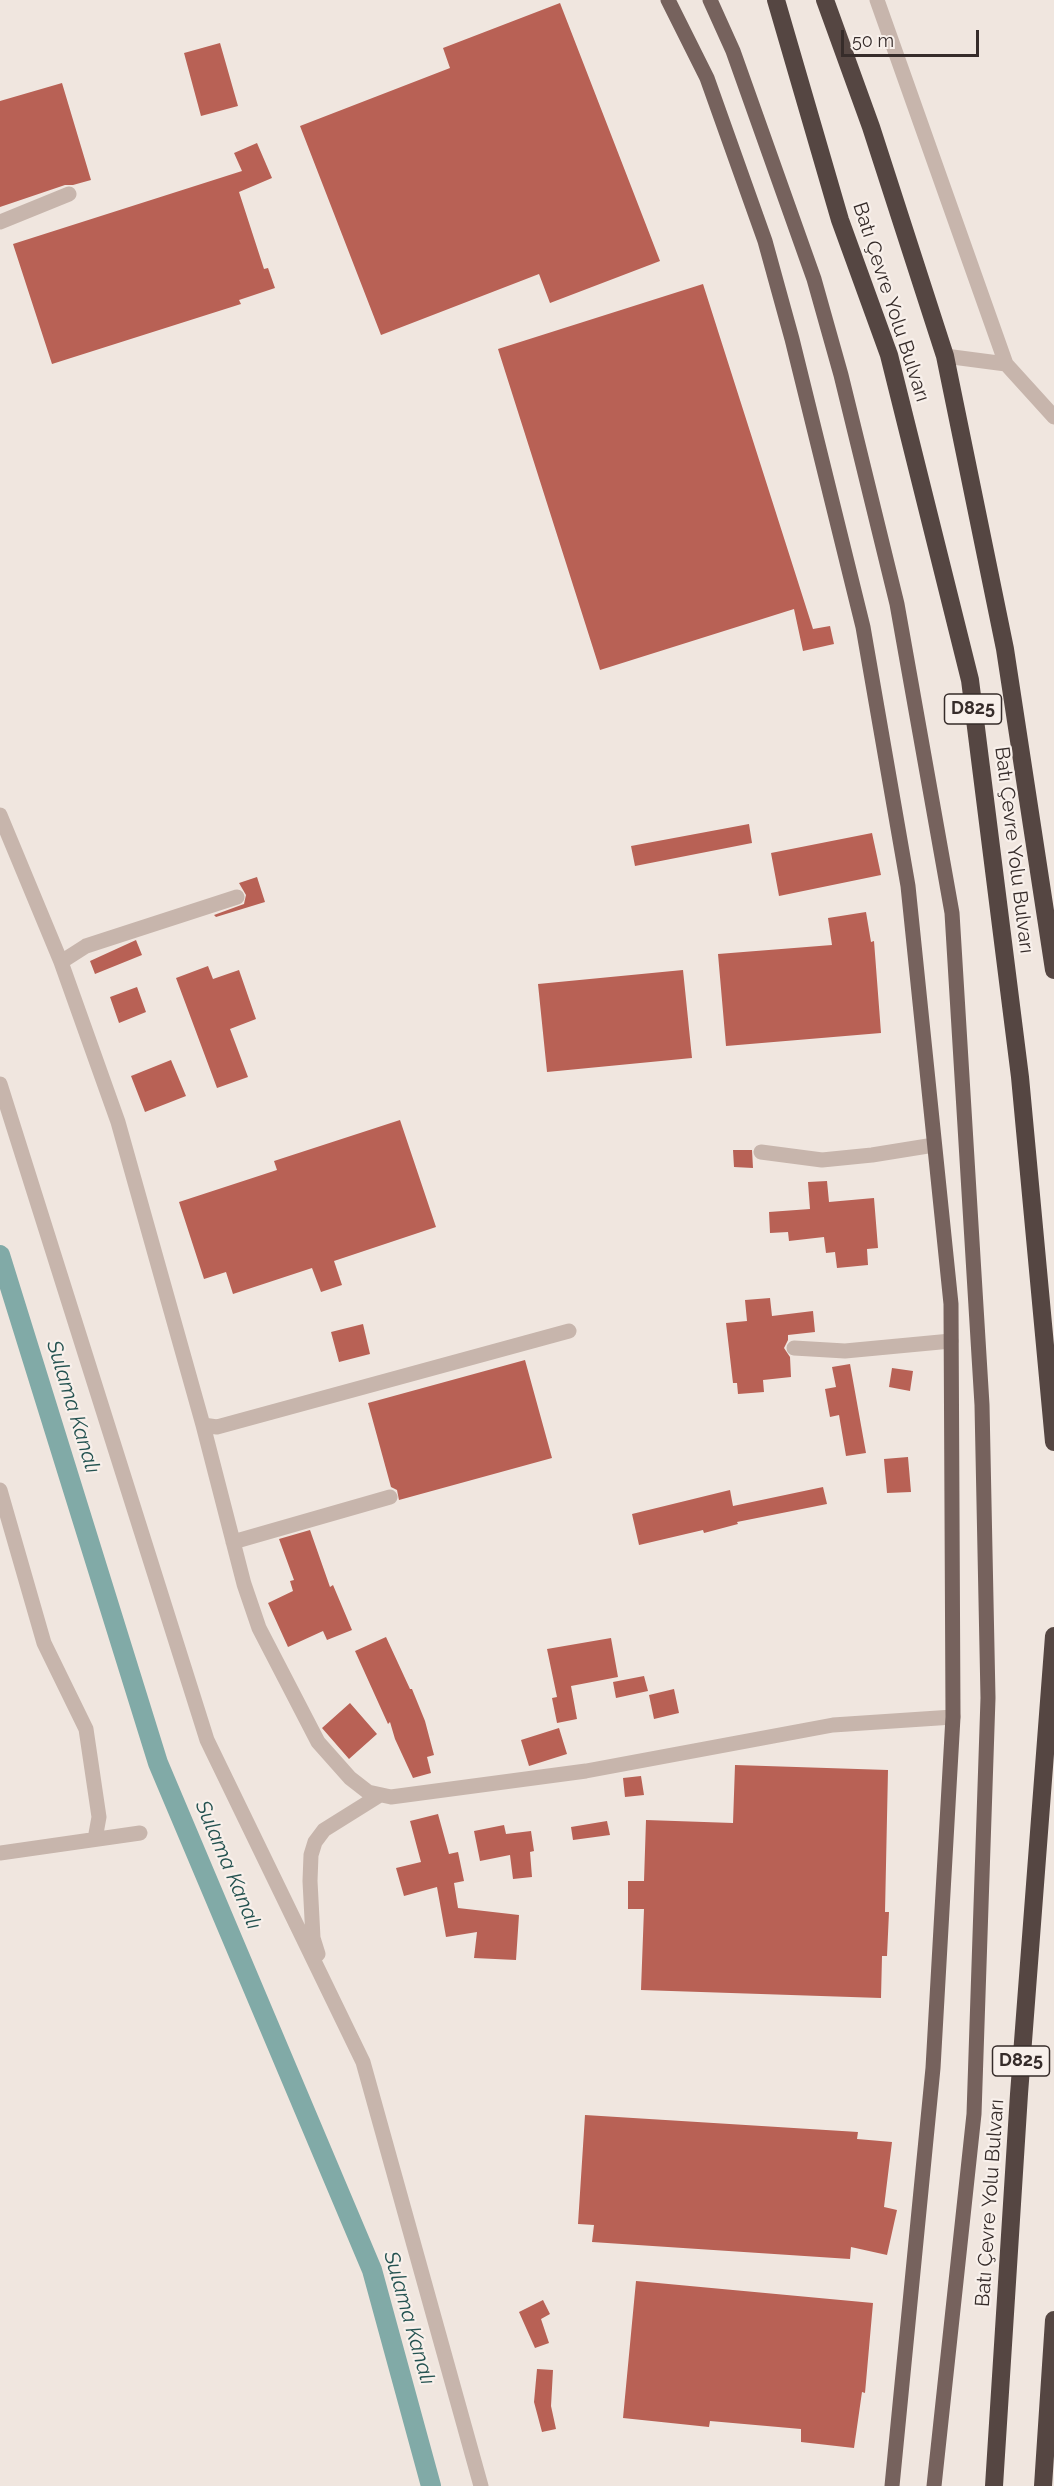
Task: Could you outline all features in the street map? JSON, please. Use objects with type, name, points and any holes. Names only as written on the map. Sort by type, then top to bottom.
[{"type":"highway","name":"Batı Çevre Yolu Bulvarı","points":[[776,0],[840,220],[889,355],[970,680],[1020,1077],[1054,1442]]},
{"type":"highway","name":"Batı Çevre Yolu Bulvarı","points":[[825,0],[871,127],[945,356],[1005,649],[1054,970]]},
{"type":"highway","name":"Batı Çevre Yolu Bulvarı","points":[[994,2486],[1019,2094],[1054,1636]]},
{"type":"highway","points":[[1043,2486],[1054,2320]]},
{"type":"main road","points":[[668,0],[707,78],[765,241],[792,339],[863,627],[908,886],[951,1304],[953,1717],[933,2068],[892,2486]]},
{"type":"main road","points":[[710,0],[733,51],[814,279],[841,375],[897,604],[952,913],[982,1405],[988,1698],[974,2114],[934,2486]]},
{"type":"street","points":[[878,0],[1006,364],[1054,417]]},
{"type":"street","points":[[0,222],[69,194]]},
{"type":"street","points":[[945,356],[1006,364]]},
{"type":"street","points":[[0,815],[61,962],[118,1122],[203,1425],[233,1542],[259,1628],[318,1742],[350,1778],[368,1792],[391,1797],[586,1771],[833,1725],[953,1717]]},
{"type":"street","points":[[61,962],[86,946],[237,897]]},
{"type":"street","points":[[0,1084],[207,1740],[363,2062],[481,2486]]},
{"type":"street","points":[[761,1152],[822,1160],[872,1155],[934,1144]]},
{"type":"street","points":[[203,1425],[217,1427],[569,1331]]},
{"type":"street","points":[[794,1348],[845,1350],[951,1341]]},
{"type":"street","points":[[0,1490],[44,1643],[86,1730],[99,1818],[95,1839]]},
{"type":"street","points":[[233,1542],[390,1497]]},
{"type":"street","points":[[334,2003],[313,1938],[311,1855],[315,1842],[324,1830],[380,1795]]},
{"type":"street","points":[[0,1853],[140,1833]]},
{"type":"building","points":[[560,3],[660,261],[550,303],[539,274],[381,335],[300,126],[450,68],[443,48]]},
{"type":"building","points":[[220,43],[238,106],[201,116],[184,53]]},
{"type":"building","points":[[62,83],[91,180],[65,185],[0,207],[0,101]]},
{"type":"building","points":[[257,143],[272,178],[239,192],[264,269],[268,268],[275,288],[239,300],[241,304],[52,364],[13,244],[242,171],[234,153]]},
{"type":"building","points":[[703,284],[813,629],[830,626],[834,644],[803,651],[794,609],[600,670],[498,349]]},
{"type":"building","points":[[749,824],[752,843],[635,866],[631,846]]},
{"type":"building","points":[[872,833],[881,875],[779,896],[771,853]]},
{"type":"building","points":[[257,877],[265,902],[216,917],[214,915],[244,904],[246,895],[239,883]]},
{"type":"building","points":[[866,912],[871,942],[874,941],[881,1033],[726,1046],[718,954],[832,945],[828,918]]},
{"type":"building","points":[[136,940],[142,955],[95,974],[90,961]]},
{"type":"building","points":[[208,966],[213,979],[239,970],[256,1019],[230,1029],[248,1077],[217,1088],[176,978]]},
{"type":"building","points":[[683,970],[692,1058],[547,1072],[538,984]]},
{"type":"building","points":[[137,987],[146,1012],[119,1023],[110,997]]},
{"type":"building","points":[[171,1060],[186,1096],[145,1112],[131,1076]]},
{"type":"building","points":[[400,1120],[436,1227],[334,1261],[342,1285],[321,1292],[312,1268],[233,1294],[226,1272],[204,1279],[179,1202],[277,1170],[274,1161]]},
{"type":"building","points":[[733,1150],[752,1150],[753,1168],[734,1167]]},
{"type":"building","points":[[827,1181],[829,1202],[874,1198],[878,1248],[867,1249],[868,1265],[837,1268],[835,1252],[826,1253],[824,1237],[789,1241],[788,1232],[770,1233],[769,1212],[810,1209],[808,1182]]},
{"type":"building","points":[[770,1298],[772,1316],[813,1311],[815,1332],[788,1335],[784,1348],[790,1357],[791,1377],[763,1380],[764,1392],[738,1394],[737,1383],[733,1383],[726,1323],[747,1321],[745,1300]]},
{"type":"building","points":[[363,1324],[370,1354],[339,1362],[331,1332]]},
{"type":"building","points":[[525,1360],[552,1458],[399,1500],[397,1490],[391,1487],[368,1403]]},
{"type":"building","points":[[850,1364],[866,1453],[846,1456],[839,1415],[830,1417],[825,1389],[836,1387],[832,1367]]},
{"type":"building","points":[[892,1368],[913,1371],[910,1391],[889,1387]]},
{"type":"building","points":[[908,1457],[911,1492],[887,1493],[884,1459]]},
{"type":"building","points":[[823,1487],[827,1504],[737,1522],[738,1524],[704,1533],[703,1530],[639,1545],[632,1514],[730,1490],[733,1506]]},
{"type":"building","points":[[310,1530],[330,1587],[333,1585],[352,1630],[327,1640],[323,1631],[288,1647],[268,1603],[293,1591],[290,1581],[294,1580],[279,1539]]},
{"type":"building","points":[[386,1637],[412,1689],[425,1721],[434,1755],[427,1757],[431,1773],[413,1778],[395,1739],[390,1722],[388,1724],[355,1651]]},
{"type":"building","points":[[611,1638],[618,1677],[571,1686],[577,1719],[557,1723],[552,1698],[557,1697],[547,1649]]},
{"type":"building","points":[[644,1676],[648,1691],[616,1698],[613,1682]]},
{"type":"building","points":[[674,1689],[679,1713],[654,1719],[649,1695]]},
{"type":"building","points":[[350,1703],[377,1734],[349,1759],[322,1728]]},
{"type":"building","points":[[559,1728],[567,1754],[529,1766],[521,1740]]},
{"type":"building","points":[[735,1765],[888,1770],[885,1912],[889,1912],[887,1956],[882,1956],[881,1998],[641,1990],[644,1909],[628,1909],[628,1881],[644,1881],[646,1820],[733,1823]]},
{"type":"building","points":[[641,1776],[644,1795],[625,1797],[623,1778]]},
{"type":"building","points":[[438,1814],[449,1854],[458,1852],[464,1881],[454,1883],[458,1908],[519,1915],[516,1960],[474,1958],[477,1932],[446,1937],[437,1887],[404,1896],[396,1868],[421,1862],[410,1821]]},
{"type":"building","points":[[607,1821],[610,1835],[573,1840],[571,1827]]},
{"type":"building","points":[[504,1825],[506,1834],[531,1831],[534,1851],[530,1852],[532,1877],[513,1879],[510,1855],[480,1861],[474,1831]]},
{"type":"building","points":[[585,2115],[858,2132],[857,2139],[892,2142],[884,2207],[897,2210],[887,2255],[851,2247],[850,2259],[592,2242],[594,2225],[578,2224]]},
{"type":"building","points":[[636,2281],[873,2303],[865,2393],[862,2392],[854,2448],[801,2442],[801,2429],[710,2421],[709,2427],[623,2418]]},
{"type":"building","points":[[543,2300],[550,2314],[541,2319],[549,2343],[535,2348],[519,2312]]},
{"type":"building","points":[[537,2369],[553,2370],[551,2406],[556,2429],[542,2432],[534,2402]]},
{"type":"waterway","name":"Sulama Kanalı","points":[[0,1255],[158,1763],[372,2270],[431,2486]]}]
